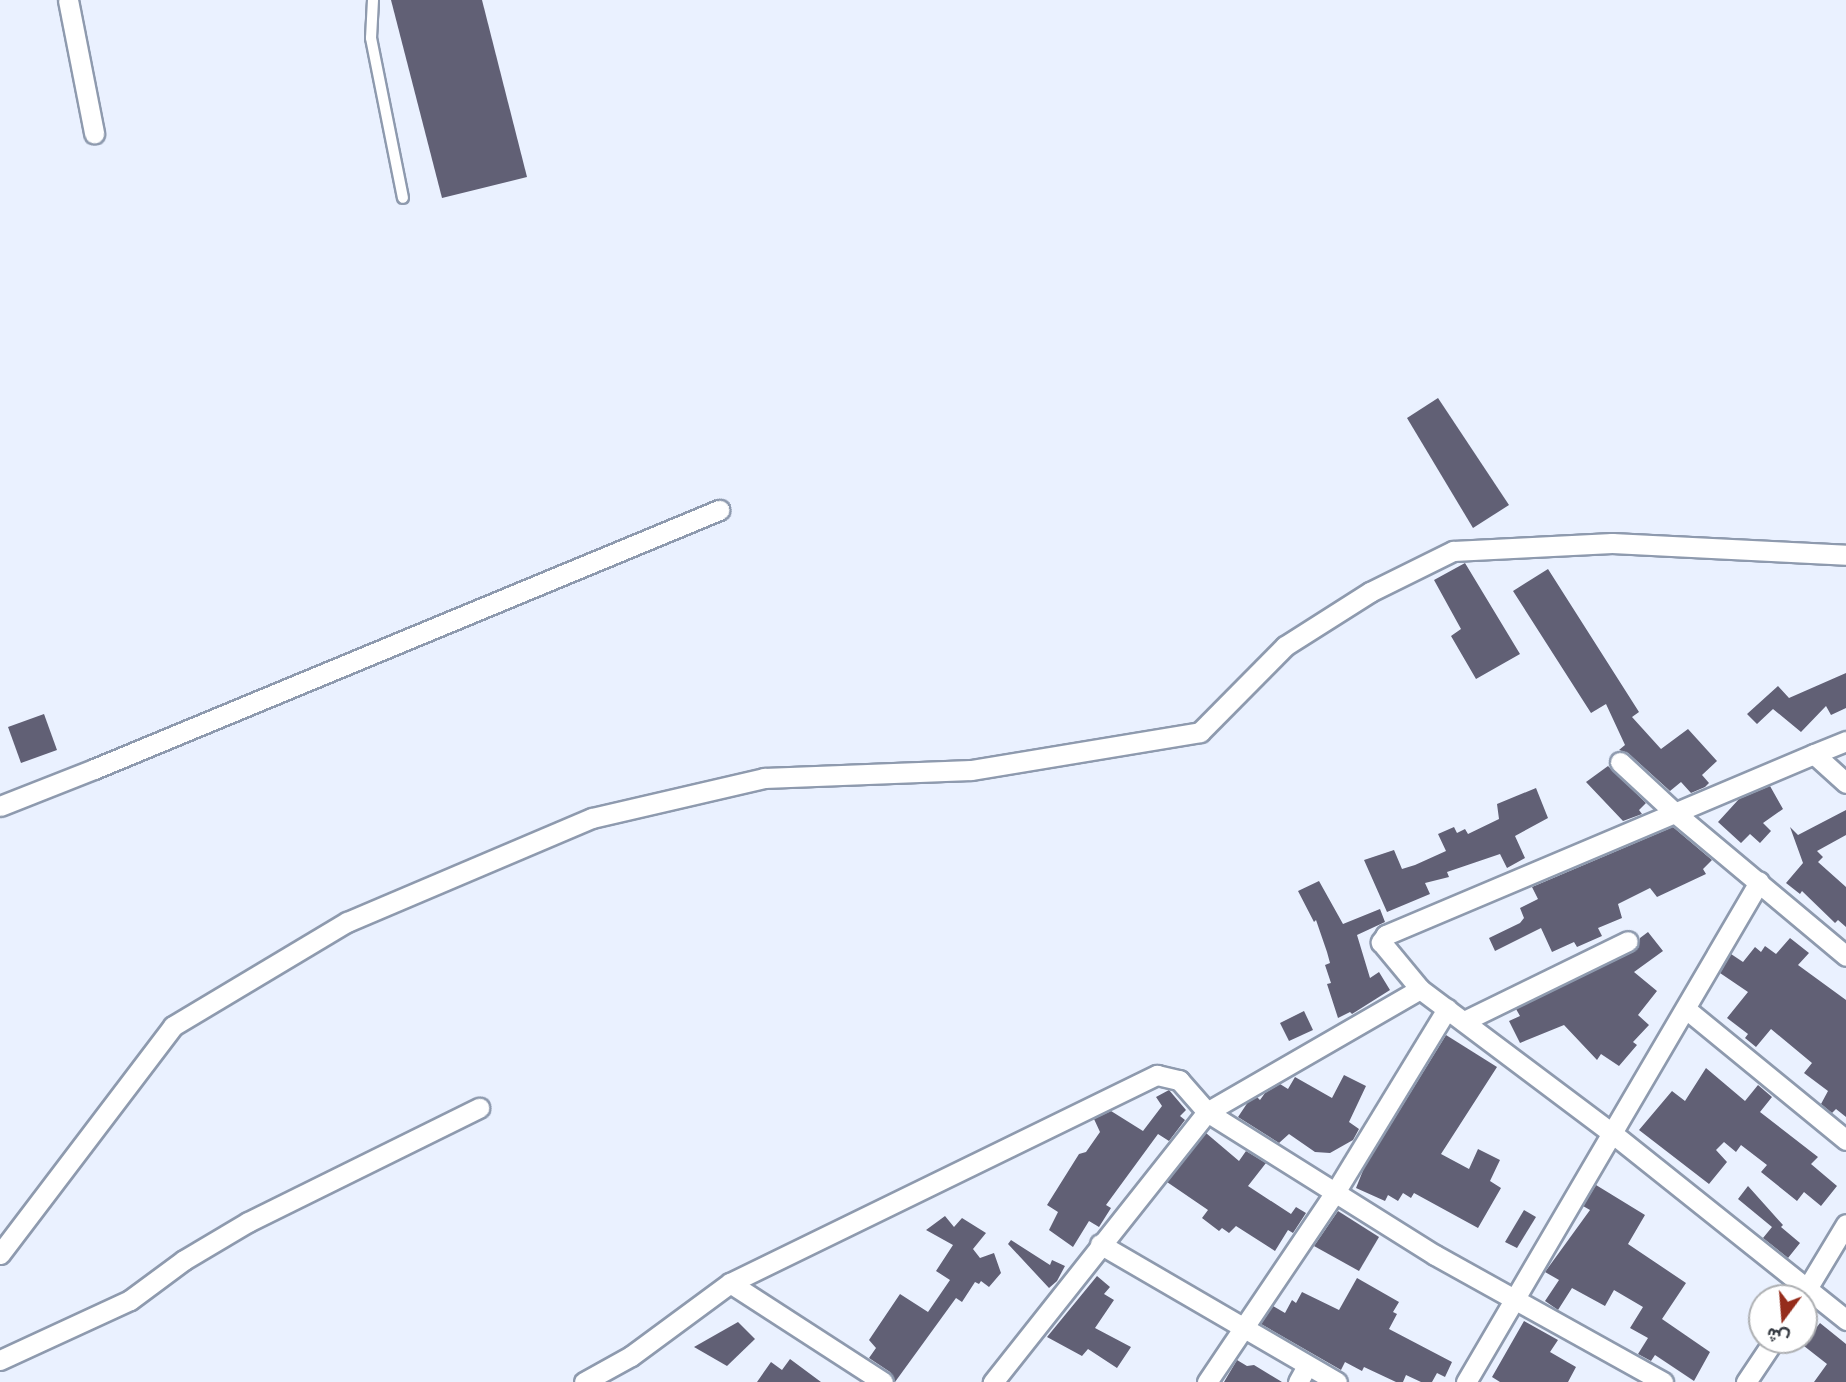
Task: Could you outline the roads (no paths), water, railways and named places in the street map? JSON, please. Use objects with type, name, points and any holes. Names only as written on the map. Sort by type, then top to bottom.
[{"type":"street","points":[[68,0],[94,132]]},
{"type":"street","points":[[0,806],[719,510]]},
{"type":"street","points":[[0,1254],[173,1027],[347,922],[592,818],[764,778],[971,770],[1200,732],[1285,646],[1370,592],[1453,551],[1612,542],[1846,555]]},
{"type":"street","points":[[1794,1284],[1612,1133],[1420,989],[1381,942],[1386,935],[1846,741]]},
{"type":"street","points":[[1814,754],[1846,783]]},
{"type":"street","points":[[1620,762],[1674,812],[1846,956]]},
{"type":"street","points":[[1466,1382],[1759,882]]},
{"type":"street","points":[[1464,1021],[1628,941]]},
{"type":"street","points":[[993,1382],[1207,1112],[1420,989]]},
{"type":"street","points":[[1207,1382],[1334,1194],[1447,1009]]},
{"type":"street","points":[[1686,1009],[1846,1140]]},
{"type":"street","points":[[584,1382],[631,1356],[730,1283],[1157,1075],[1179,1080],[1207,1112],[1334,1194],[1513,1300],[1558,1322],[1662,1382]]},
{"type":"street","points":[[0,1360],[130,1300],[184,1260],[248,1222],[479,1108]]},
{"type":"street","points":[[1810,1284],[1846,1224]]},
{"type":"street","points":[[1100,1244],[1244,1330],[1302,1374],[1337,1382]]},
{"type":"street","points":[[730,1283],[883,1382]]},
{"type":"street","points":[[1818,1302],[1846,1320]]},
{"type":"street","points":[[1746,1382],[1765,1354]]},
{"type":"lane","points":[[373,0],[371,38],[403,198]]}]
